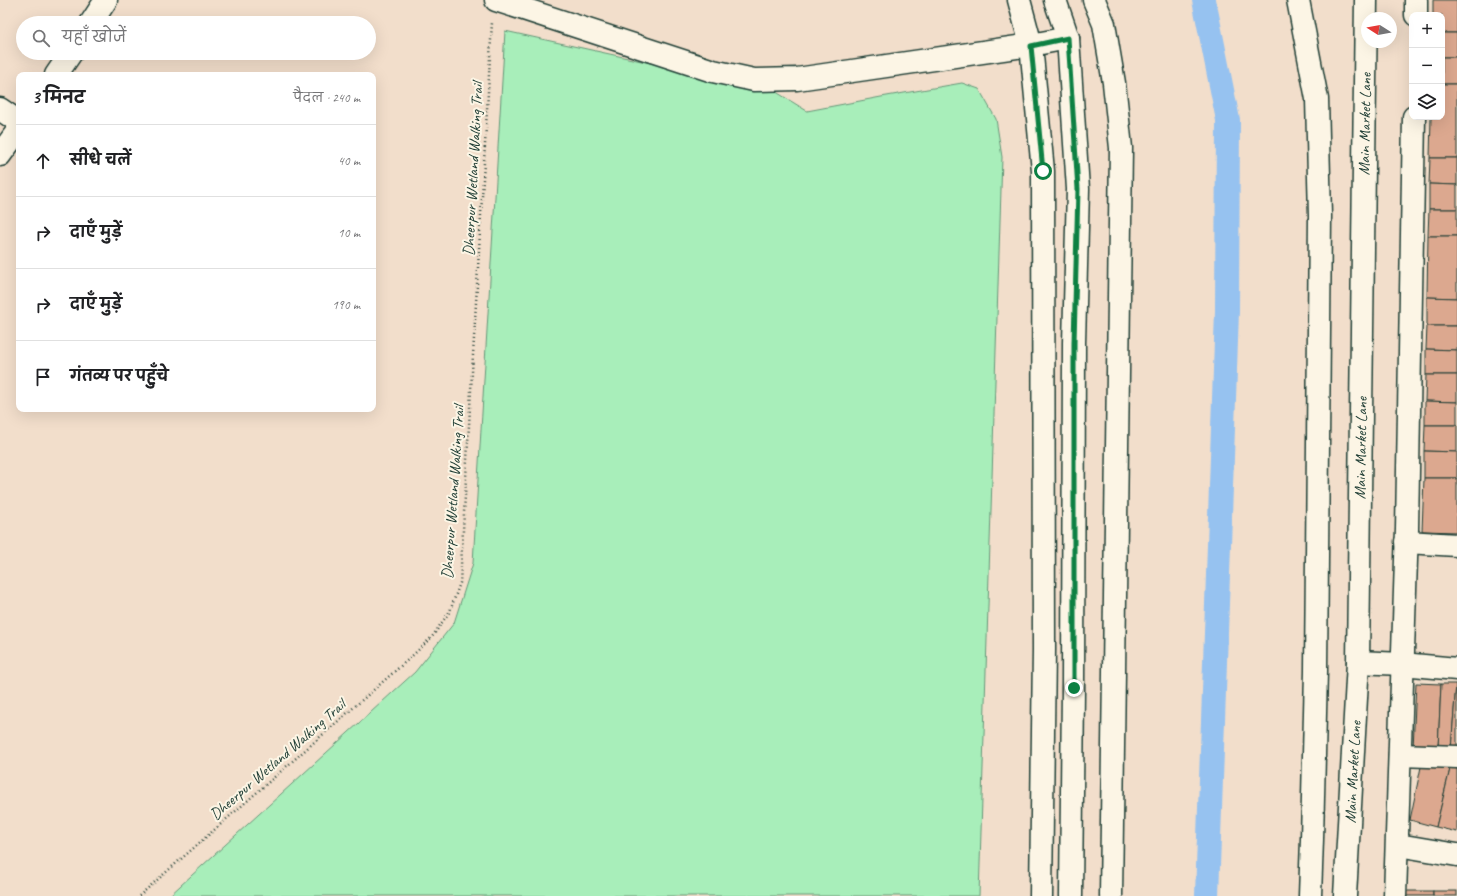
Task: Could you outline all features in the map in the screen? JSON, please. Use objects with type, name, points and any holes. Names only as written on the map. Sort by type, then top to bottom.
[{"type":"street","points":[[96,16],[106,0]]},
{"type":"street","points":[[1019,0],[1031,46],[1043,179],[1044,649],[1040,896]]},
{"type":"street","points":[[1055,0],[1068,38],[1078,189],[1074,343],[1074,688],[1071,896]]},
{"type":"street","points":[[1094,0],[1104,24],[1114,83],[1121,148],[1111,896]]},
{"type":"street","points":[[1298,0],[1318,99],[1320,216],[1316,678],[1310,896]]},
{"type":"street","name":"Main Market Lane","points":[[1345,896],[1358,662],[1366,0]]},
{"type":"street","points":[[1416,0],[1416,12]]},
{"type":"street","points":[[494,10],[713,71],[754,80],[797,79],[1031,46],[1068,38]]},
{"type":"street","points":[[58,72],[66,60]]},
{"type":"street","points":[[0,109],[16,120]]},
{"type":"street","points":[[1395,896],[1398,845],[1406,542],[1414,120]]},
{"type":"street","points":[[0,155],[16,133]]},
{"type":"street","points":[[1406,542],[1457,545]]},
{"type":"street","points":[[1358,662],[1457,669]]},
{"type":"street","points":[[1400,755],[1457,757]]},
{"type":"street","points":[[1398,845],[1457,855]]},
{"type":"path","name":"Dheerpur Wetland Walking Trail","points":[[139,896],[411,657],[432,637],[450,611],[460,583],[494,10]]},
{"type":"green space","points":[[505,31],[773,90],[807,111],[962,83],[979,89],[996,119],[1002,157],[979,896],[169,896],[415,672],[454,623],[473,563]]},
{"type":"building","points":[[1433,0],[1457,0],[1457,33],[1445,33],[1445,12],[1433,12]]},
{"type":"building","points":[[1445,33],[1457,33],[1457,57],[1445,57]]},
{"type":"building","points":[[1445,57],[1457,57],[1457,84],[1445,84]]},
{"type":"building","points":[[1445,84],[1457,84],[1457,158],[1430,158],[1431,120],[1445,120]]},
{"type":"building","points":[[1430,158],[1457,158],[1457,185],[1429,184]]},
{"type":"building","points":[[1429,184],[1457,185],[1457,209],[1429,209]]},
{"type":"building","points":[[1429,209],[1457,209],[1457,236],[1428,236]]},
{"type":"building","points":[[1428,236],[1457,236],[1457,298],[1427,297]]},
{"type":"building","points":[[1427,297],[1457,298],[1457,326],[1427,326]]},
{"type":"building","points":[[1427,326],[1457,326],[1457,350],[1426,349]]},
{"type":"building","points":[[1426,349],[1457,350],[1457,375],[1426,375]]},
{"type":"building","points":[[1426,375],[1457,375],[1457,402],[1425,401]]},
{"type":"building","points":[[1425,401],[1457,402],[1457,425],[1425,425]]},
{"type":"building","points":[[1425,425],[1457,425],[1457,452],[1424,451]]},
{"type":"building","points":[[1424,451],[1457,452],[1457,478],[1424,478]]},
{"type":"building","points":[[1424,478],[1457,478],[1457,532],[1422,531]]},
{"type":"building","points":[[1416,683],[1441,684],[1438,749],[1413,749]]},
{"type":"building","points":[[1441,684],[1456,684],[1451,750],[1438,749]]},
{"type":"building","points":[[1456,684],[1457,750],[1451,750]]},
{"type":"building","points":[[1422,762],[1451,765],[1436,827],[1410,820]]},
{"type":"building","points":[[1451,765],[1457,766],[1457,832],[1436,827]]},
{"type":"building","points":[[1403,891],[1433,891],[1433,896],[1403,896]]},
{"type":"building","points":[[1433,891],[1457,891],[1457,896],[1433,896]]},
{"type":"waterway","points":[[1204,0],[1228,120],[1227,311],[1207,896]]},
{"type":"route","points":[[1043,171],[1031,46],[1068,38],[1078,189],[1074,343],[1074,688]]}]
